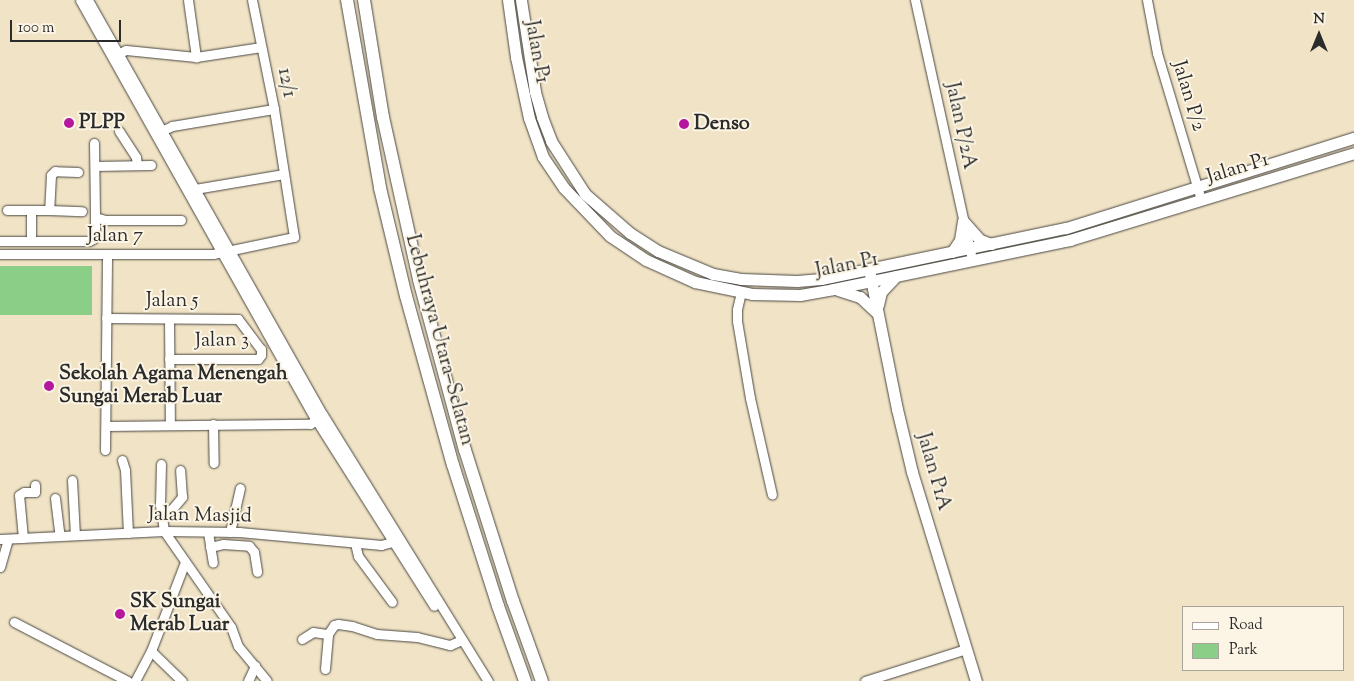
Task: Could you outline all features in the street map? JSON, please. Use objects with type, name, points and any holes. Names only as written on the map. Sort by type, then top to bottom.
[{"type":"highway","name":"Lebuhraya Utara–Selatan","points":[[347,0],[380,188],[406,296],[453,465],[498,606],[525,681]]},
{"type":"highway","name":"Lebuhraya Utara–Selatan","points":[[364,0],[383,117],[419,280],[468,460],[513,601],[542,681]]},
{"type":"main road","name":"Jalan P1","points":[[508,0],[516,57],[529,118],[543,157],[564,188],[610,236],[646,260],[695,282],[741,292],[800,295],[833,289],[870,275],[952,252],[970,254],[991,244],[1066,228],[1354,138]]},
{"type":"main road","name":"Jalan P1","points":[[521,0],[535,92],[551,141],[585,194],[630,233],[658,251],[713,274],[781,281],[870,275],[896,276],[970,254],[1070,240],[1353,153]]},
{"type":"main road","points":[[963,221],[980,240],[991,244]]},
{"type":"main road","points":[[952,252],[960,240],[963,221]]},
{"type":"main road","name":"Jalan P1A","points":[[870,275],[897,409],[912,472],[976,681]]},
{"type":"main road","points":[[878,314],[881,292],[896,276]]},
{"type":"main road","points":[[833,289],[860,296],[878,314]]},
{"type":"street","points":[[80,0],[115,55]]},
{"type":"street","points":[[88,0],[115,55],[320,417],[396,541],[488,681]]},
{"type":"street","points":[[188,0],[196,56]]},
{"type":"street","name":"12/1","points":[[225,251],[294,237],[274,109],[252,0]]},
{"type":"street","name":"Jalan P/2A","points":[[915,0],[970,254]]},
{"type":"street","name":"Jalan P/2","points":[[1147,0],[1157,53],[1201,200]]},
{"type":"street","points":[[115,55],[126,50],[196,56],[261,46]]},
{"type":"street","points":[[158,132],[172,126],[274,109]]},
{"type":"street","points":[[119,131],[136,158],[137,165]]},
{"type":"street","points":[[158,132],[195,189],[225,251]]},
{"type":"street","points":[[0,241],[89,241],[93,239],[95,234],[94,143]]},
{"type":"street","points":[[94,166],[151,164]]},
{"type":"street","points":[[49,210],[51,175],[55,171],[78,172]]},
{"type":"street","points":[[195,189],[284,174]]},
{"type":"street","points":[[7,210],[82,212]]},
{"type":"street","points":[[31,210],[31,241]]},
{"type":"street","points":[[95,216],[105,220],[181,220]]},
{"type":"street","name":"Jalan 7","points":[[0,254],[214,254],[225,251]]},
{"type":"street","points":[[105,450],[107,254]]},
{"type":"street","points":[[741,292],[737,310],[737,321],[750,398],[772,495]]},
{"type":"street","name":"Jalan 5","points":[[106,318],[238,319]]},
{"type":"street","points":[[169,319],[170,425]]},
{"type":"street","name":"Jalan 3","points":[[169,359],[258,359],[262,355],[261,349],[238,319]]},
{"type":"street","points":[[106,426],[310,424],[320,417]]},
{"type":"street","points":[[213,424],[214,463]]},
{"type":"street","points":[[122,460],[125,470],[128,533]]},
{"type":"street","points":[[161,464],[164,531],[231,627],[238,646],[267,681]]},
{"type":"street","points":[[162,514],[172,509],[182,498],[180,470]]},
{"type":"street","points":[[72,480],[75,535]]},
{"type":"street","points":[[23,538],[19,495],[24,492],[35,492],[35,485]]},
{"type":"street","points":[[230,532],[240,488]]},
{"type":"street","points":[[55,498],[60,536]]},
{"type":"street","name":"Jalan Masjid","points":[[4,539],[164,531],[230,532],[381,545],[396,541]]},
{"type":"street","points":[[208,532],[212,563]]},
{"type":"street","points":[[0,567],[4,539]]},
{"type":"street","points":[[355,543],[358,556],[392,602]]},
{"type":"street","points":[[210,548],[223,544],[249,546],[254,552],[257,572]]},
{"type":"street","points":[[135,681],[151,651],[185,562]]},
{"type":"street","points":[[14,622],[128,681]]},
{"type":"street","points":[[325,669],[328,634],[334,625],[338,624],[352,626],[377,634],[417,637],[450,645],[461,642]]},
{"type":"street","points":[[302,639],[313,632],[328,634]]},
{"type":"street","points":[[865,681],[966,649]]},
{"type":"street","points":[[151,651],[182,681]]},
{"type":"street","points":[[248,681],[254,666]]},
{"type":"green space","points":[[0,266],[92,266],[92,315],[0,315]]},
{"type":"place","name":"PLPP","points":[[69,123]]},
{"type":"place","name":"Denso","points":[[684,124]]},
{"type":"place","name":"Sekolah Agama Menengah Sungai Merab Luar","points":[[49,386]]},
{"type":"place","name":"SK Sungai Merab Luar","points":[[120,614]]}]
